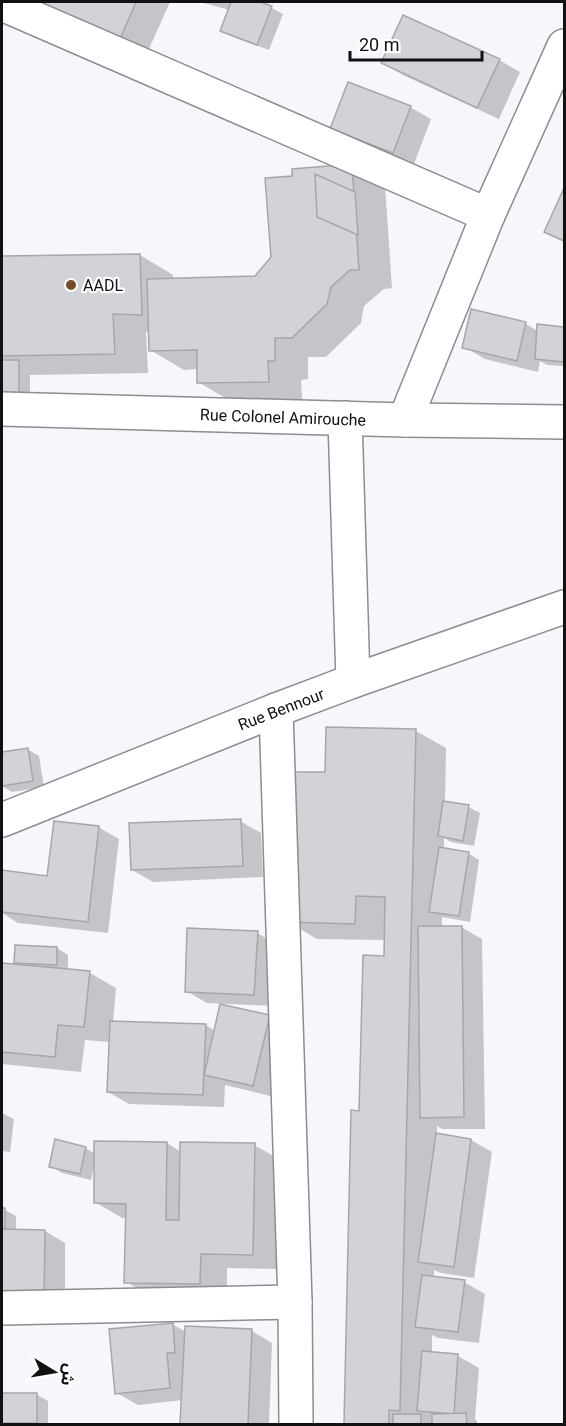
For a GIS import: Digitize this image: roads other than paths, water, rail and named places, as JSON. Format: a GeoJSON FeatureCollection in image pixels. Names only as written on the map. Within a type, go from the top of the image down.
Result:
{"type":"FeatureCollection","features":[{"type":"Feature","properties":{"kind":"street"},"geometry":{"type":"LineString","coordinates":[[2,4],[488,215]]}},
{"type":"Feature","properties":{"kind":"street"},"geometry":{"type":"LineString","coordinates":[[405,420],[488,215],[564,45]]}},
{"type":"Feature","properties":{"kind":"street","name":"Rue Colonel Amirouche"},"geometry":{"type":"LineString","coordinates":[[2,409],[564,422]]}},
{"type":"Feature","properties":{"kind":"street"},"geometry":{"type":"LineString","coordinates":[[345,418],[367,676]]}},
{"type":"Feature","properties":{"kind":"street","name":"Rue Bennour"},"geometry":{"type":"LineString","coordinates":[[2,820],[276,710],[564,607]]}},
{"type":"Feature","properties":{"kind":"street"},"geometry":{"type":"LineString","coordinates":[[276,710],[296,1425]]}},
{"type":"Feature","properties":{"kind":"street"},"geometry":{"type":"LineString","coordinates":[[2,1308],[294,1302]]}},
{"type":"Feature","properties":{"kind":"place","name":"AADL"},"geometry":{"type":"Point","coordinates":[71,285]}}]}
